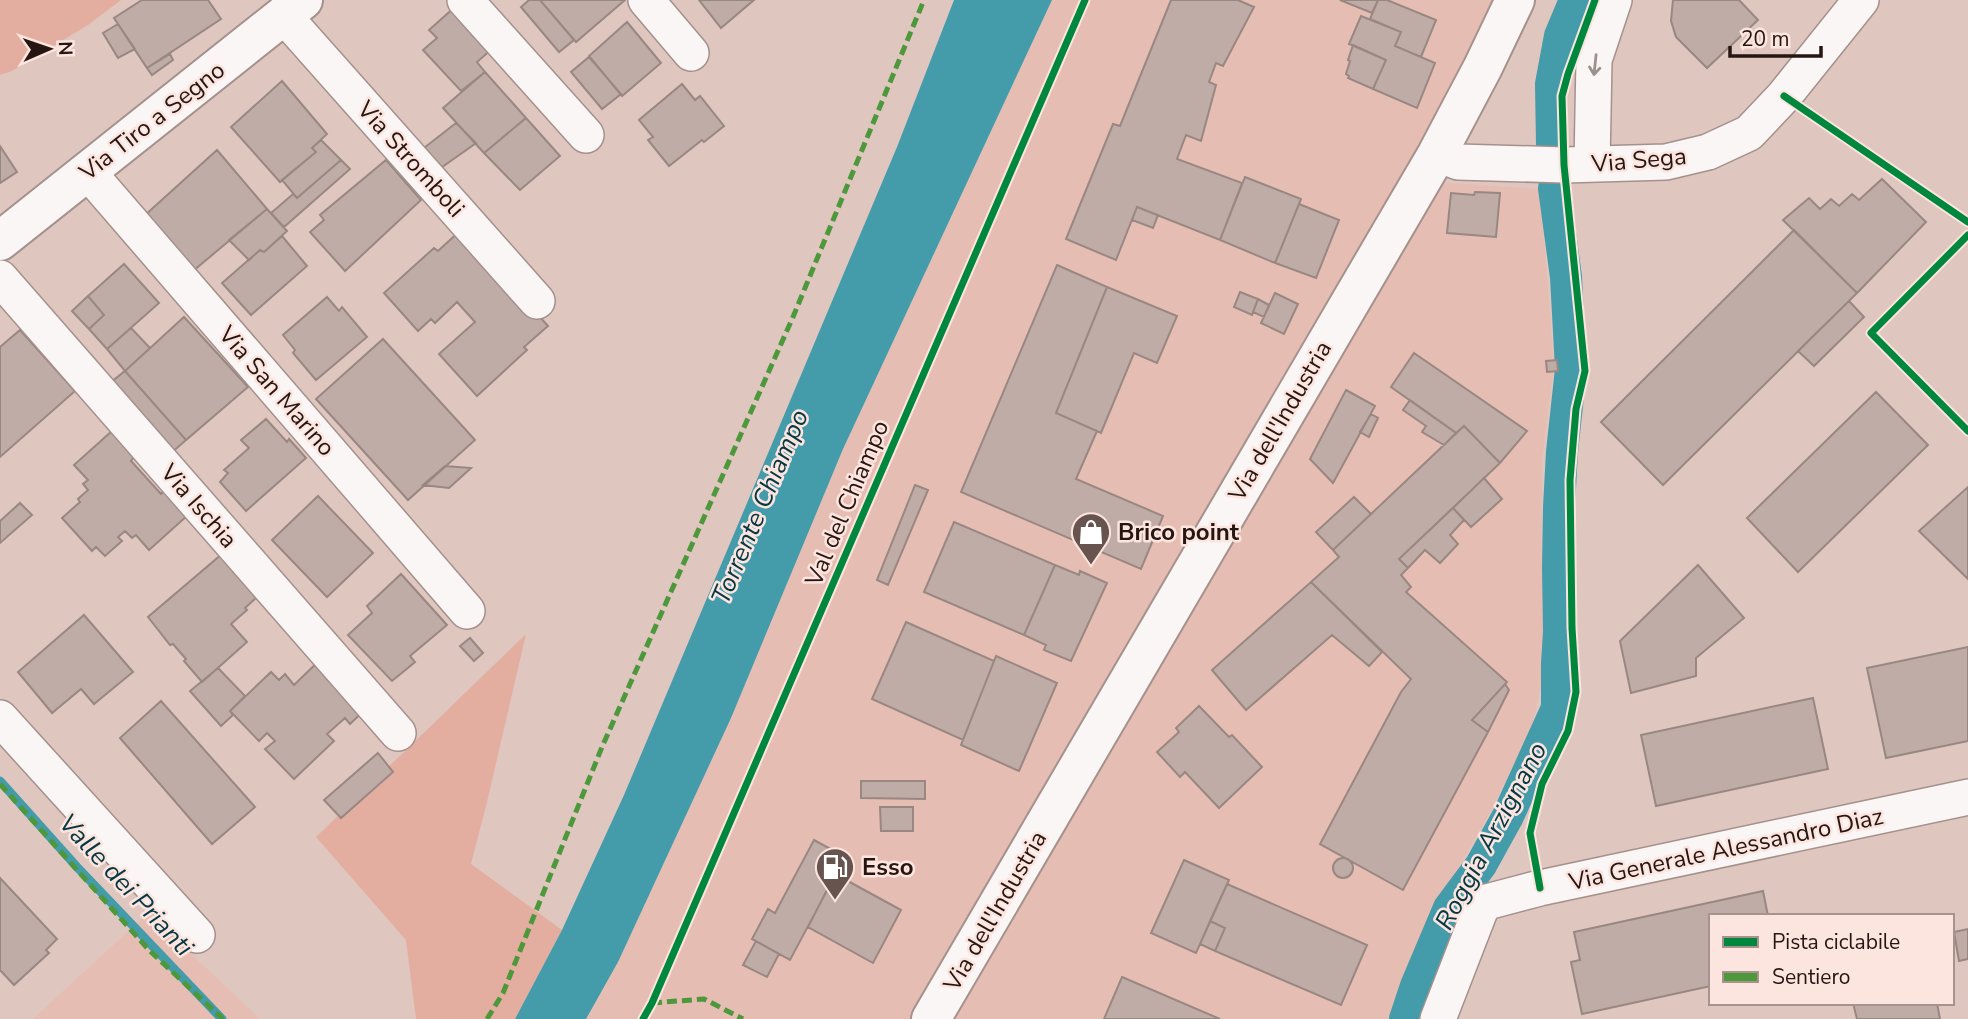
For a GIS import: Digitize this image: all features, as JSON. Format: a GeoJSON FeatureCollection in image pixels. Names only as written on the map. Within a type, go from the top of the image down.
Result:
{"type":"FeatureCollection","features":[{"type":"Feature","properties":{"kind":"main road","name":"Via dell'Industria"},"geometry":{"type":"LineString","coordinates":[[931,1019],[1437,154],[1515,0]]}},
{"type":"Feature","properties":{"kind":"main road","name":"Via Tiro a Segno"},"geometry":{"type":"LineString","coordinates":[[0,241],[293,8]]}},
{"type":"Feature","properties":{"kind":"street"},"geometry":{"type":"LineString","coordinates":[[465,0],[586,135]]}},
{"type":"Feature","properties":{"kind":"street"},"geometry":{"type":"LineString","coordinates":[[646,0],[691,53]]}},
{"type":"Feature","properties":{"kind":"street"},"geometry":{"type":"LineString","coordinates":[[1592,164],[1594,60],[1614,0]]}},
{"type":"Feature","properties":{"kind":"street","name":"Via Sega"},"geometry":{"type":"LineString","coordinates":[[1437,154],[1458,162],[1592,164],[1666,162],[1708,152],[1749,134],[1784,96],[1861,0]]}},
{"type":"Feature","properties":{"kind":"street","name":"Via Stromboli"},"geometry":{"type":"LineString","coordinates":[[293,8],[537,301]]}},
{"type":"Feature","properties":{"kind":"street","name":"Via San Marino"},"geometry":{"type":"LineString","coordinates":[[87,171],[467,611]]}},
{"type":"Feature","properties":{"kind":"street","name":"Via Ischia"},"geometry":{"type":"LineString","coordinates":[[0,278],[398,733]]}},
{"type":"Feature","properties":{"kind":"street"},"geometry":{"type":"LineString","coordinates":[[0,718],[197,934]]}},
{"type":"Feature","properties":{"kind":"street","name":"Via Generale Alessandro Diaz"},"geometry":{"type":"LineString","coordinates":[[1438,1019],[1483,903],[1540,888],[1968,797]]}},
{"type":"Feature","properties":{"kind":"shaded area"},"geometry":{"type":"Polygon","coordinates":[[[0,0],[121,0],[88,25],[12,71],[0,75],[0,0]]]}},
{"type":"Feature","properties":{"kind":"shaded area"},"geometry":{"type":"Polygon","coordinates":[[[1052,0],[1513,0],[1433,182],[1540,189],[1554,366],[1542,459],[1544,659],[1532,727],[1487,818],[1409,962],[1389,1019],[586,1019],[618,962],[731,718],[843,449],[1052,0]]]}},
{"type":"Feature","properties":{"kind":"shaded area"},"geometry":{"type":"Polygon","coordinates":[[[526,634],[471,864],[562,930],[515,1019],[416,1019],[406,940],[316,837],[526,634]]]}},
{"type":"Feature","properties":{"kind":"shaded area"},"geometry":{"type":"Polygon","coordinates":[[[148,913],[260,1019],[33,1019],[148,913]]]}},
{"type":"Feature","properties":{"kind":"water","name":"Torrente Chiampo"},"geometry":{"type":"Polygon","coordinates":[[[954,0],[1052,0],[843,449],[731,718],[618,962],[586,1019],[515,1019],[562,930],[624,795],[897,147],[954,0]]]}},
{"type":"Feature","properties":{"kind":"building"},"geometry":{"type":"Polygon","coordinates":[[[142,0],[208,0],[221,19],[147,68],[114,18],[142,0]]]}},
{"type":"Feature","properties":{"kind":"building"},"geometry":{"type":"Polygon","coordinates":[[[529,0],[540,0],[574,40],[559,52],[521,7],[529,0]]]}},
{"type":"Feature","properties":{"kind":"building"},"geometry":{"type":"Polygon","coordinates":[[[540,0],[625,0],[576,42],[540,0]]]}},
{"type":"Feature","properties":{"kind":"building"},"geometry":{"type":"Polygon","coordinates":[[[699,0],[754,0],[721,28],[699,0]]]}},
{"type":"Feature","properties":{"kind":"building"},"geometry":{"type":"Polygon","coordinates":[[[1171,0],[1238,0],[1254,7],[1223,66],[1216,63],[1209,82],[1216,85],[1201,141],[1186,135],[1177,159],[1242,183],[1220,240],[1137,207],[1116,260],[1066,239],[1113,124],[1120,126],[1171,0]]]}},
{"type":"Feature","properties":{"kind":"building"},"geometry":{"type":"Polygon","coordinates":[[[1340,0],[1378,0],[1372,13],[1340,0]]]}},
{"type":"Feature","properties":{"kind":"building"},"geometry":{"type":"Polygon","coordinates":[[[1378,0],[1387,0],[1436,20],[1421,57],[1395,46],[1401,32],[1370,19],[1378,0]]]}},
{"type":"Feature","properties":{"kind":"building"},"geometry":{"type":"Polygon","coordinates":[[[1673,0],[1739,0],[1758,20],[1707,68],[1676,37],[1671,21],[1673,0]]]}},
{"type":"Feature","properties":{"kind":"building"},"geometry":{"type":"Polygon","coordinates":[[[456,6],[493,48],[477,62],[485,72],[461,91],[423,50],[437,38],[429,30],[456,6]]]}},
{"type":"Feature","properties":{"kind":"building"},"geometry":{"type":"Polygon","coordinates":[[[1361,16],[1401,32],[1395,46],[1435,63],[1417,108],[1373,89],[1386,60],[1349,44],[1361,16]]]}},
{"type":"Feature","properties":{"kind":"building"},"geometry":{"type":"Polygon","coordinates":[[[627,22],[661,63],[622,96],[589,56],[627,22]]]}},
{"type":"Feature","properties":{"kind":"building"},"geometry":{"type":"Polygon","coordinates":[[[118,24],[135,49],[118,58],[103,33],[118,24]]]}},
{"type":"Feature","properties":{"kind":"building"},"geometry":{"type":"Polygon","coordinates":[[[1353,45],[1386,60],[1373,89],[1348,78],[1346,74],[1353,45]]]}},
{"type":"Feature","properties":{"kind":"building"},"geometry":{"type":"Polygon","coordinates":[[[170,54],[173,60],[152,75],[147,68],[170,54]]]}},
{"type":"Feature","properties":{"kind":"building"},"geometry":{"type":"Polygon","coordinates":[[[589,57],[621,94],[602,109],[571,72],[589,57]]]}},
{"type":"Feature","properties":{"kind":"building"},"geometry":{"type":"Polygon","coordinates":[[[485,72],[526,118],[484,153],[443,108],[485,72]]]}},
{"type":"Feature","properties":{"kind":"building"},"geometry":{"type":"Polygon","coordinates":[[[282,81],[327,134],[312,148],[316,152],[280,182],[231,127],[282,81]]]}},
{"type":"Feature","properties":{"kind":"building"},"geometry":{"type":"Polygon","coordinates":[[[682,84],[695,100],[700,96],[724,126],[669,166],[648,140],[653,137],[639,120],[682,84]]]}},
{"type":"Feature","properties":{"kind":"building"},"geometry":{"type":"Polygon","coordinates":[[[526,118],[560,156],[520,190],[484,153],[526,118]]]}},
{"type":"Feature","properties":{"kind":"building"},"geometry":{"type":"Polygon","coordinates":[[[456,123],[476,143],[438,170],[420,151],[456,123]]]}},
{"type":"Feature","properties":{"kind":"building"},"geometry":{"type":"Polygon","coordinates":[[[321,140],[341,160],[297,198],[282,180],[316,152],[312,148],[321,140]]]}},
{"type":"Feature","properties":{"kind":"building"},"geometry":{"type":"Polygon","coordinates":[[[0,146],[17,172],[0,183],[0,146]]]}},
{"type":"Feature","properties":{"kind":"building"},"geometry":{"type":"Polygon","coordinates":[[[217,150],[267,209],[193,271],[144,216],[217,150]]]}},
{"type":"Feature","properties":{"kind":"building"},"geometry":{"type":"Polygon","coordinates":[[[341,160],[350,169],[284,227],[271,213],[293,194],[297,198],[341,160]]]}},
{"type":"Feature","properties":{"kind":"building"},"geometry":{"type":"Polygon","coordinates":[[[386,160],[421,200],[345,271],[310,232],[324,220],[320,215],[386,160]]]}},
{"type":"Feature","properties":{"kind":"building"},"geometry":{"type":"Polygon","coordinates":[[[1245,177],[1301,199],[1275,263],[1220,240],[1245,177]]]}},
{"type":"Feature","properties":{"kind":"building"},"geometry":{"type":"Polygon","coordinates":[[[1882,179],[1926,222],[1857,293],[1783,220],[1809,198],[1820,209],[1831,199],[1839,206],[1852,194],[1859,200],[1882,179]]]}},
{"type":"Feature","properties":{"kind":"building"},"geometry":{"type":"Polygon","coordinates":[[[1475,192],[1500,193],[1496,237],[1447,233],[1451,193],[1474,195],[1475,192]]]}},
{"type":"Feature","properties":{"kind":"building"},"geometry":{"type":"Polygon","coordinates":[[[1299,204],[1339,220],[1316,278],[1275,263],[1299,204]]]}},
{"type":"Feature","properties":{"kind":"building"},"geometry":{"type":"Polygon","coordinates":[[[1137,207],[1158,215],[1153,228],[1132,220],[1137,207]]]}},
{"type":"Feature","properties":{"kind":"building"},"geometry":{"type":"Polygon","coordinates":[[[267,209],[287,231],[264,252],[260,250],[249,260],[229,240],[267,209]]]}},
{"type":"Feature","properties":{"kind":"building"},"geometry":{"type":"Polygon","coordinates":[[[461,230],[548,326],[524,347],[527,350],[477,396],[439,354],[475,322],[457,302],[435,323],[431,319],[418,331],[384,293],[434,248],[438,251],[461,230]]]}},
{"type":"Feature","properties":{"kind":"building"},"geometry":{"type":"Polygon","coordinates":[[[1794,230],[1857,293],[1663,485],[1601,422],[1794,230]]]}},
{"type":"Feature","properties":{"kind":"building"},"geometry":{"type":"Polygon","coordinates":[[[282,236],[307,266],[251,315],[222,283],[260,250],[264,252],[282,236]]]}},
{"type":"Feature","properties":{"kind":"building"},"geometry":{"type":"Polygon","coordinates":[[[124,264],[159,303],[107,349],[89,329],[104,315],[88,296],[124,264]]]}},
{"type":"Feature","properties":{"kind":"building"},"geometry":{"type":"Polygon","coordinates":[[[1057,265],[1107,287],[1056,413],[1097,431],[1076,479],[1163,516],[1141,569],[961,492],[1057,265]]]}},
{"type":"Feature","properties":{"kind":"building"},"geometry":{"type":"Polygon","coordinates":[[[1107,287],[1177,316],[1157,363],[1134,353],[1101,433],[1056,413],[1107,287]]]}},
{"type":"Feature","properties":{"kind":"building"},"geometry":{"type":"Polygon","coordinates":[[[1240,292],[1258,299],[1252,315],[1234,307],[1240,292]]]}},
{"type":"Feature","properties":{"kind":"building"},"geometry":{"type":"Polygon","coordinates":[[[1275,293],[1298,304],[1284,334],[1261,323],[1275,293]]]}},
{"type":"Feature","properties":{"kind":"building"},"geometry":{"type":"Polygon","coordinates":[[[88,296],[104,315],[89,329],[72,311],[88,296]]]}},
{"type":"Feature","properties":{"kind":"building"},"geometry":{"type":"Polygon","coordinates":[[[327,297],[339,311],[342,307],[367,337],[316,380],[293,353],[295,350],[283,335],[327,297]]]}},
{"type":"Feature","properties":{"kind":"building"},"geometry":{"type":"Polygon","coordinates":[[[1258,299],[1269,305],[1264,317],[1253,312],[1258,299]]]}},
{"type":"Feature","properties":{"kind":"building"},"geometry":{"type":"Polygon","coordinates":[[[1849,301],[1864,317],[1814,366],[1798,351],[1849,301]]]}},
{"type":"Feature","properties":{"kind":"building"},"geometry":{"type":"Polygon","coordinates":[[[184,317],[248,387],[186,440],[125,371],[184,317]]]}},
{"type":"Feature","properties":{"kind":"building"},"geometry":{"type":"Polygon","coordinates":[[[131,328],[150,348],[125,371],[107,349],[131,328]]]}},
{"type":"Feature","properties":{"kind":"building"},"geometry":{"type":"Polygon","coordinates":[[[20,330],[75,391],[0,457],[0,347],[20,330]]]}},
{"type":"Feature","properties":{"kind":"building"},"geometry":{"type":"Polygon","coordinates":[[[383,339],[475,440],[408,500],[316,399],[383,339]]]}},
{"type":"Feature","properties":{"kind":"building"},"geometry":{"type":"Polygon","coordinates":[[[1414,353],[1527,431],[1500,463],[1464,426],[1456,433],[1391,387],[1414,353]]]}},
{"type":"Feature","properties":{"kind":"building"},"geometry":{"type":"Polygon","coordinates":[[[1557,360],[1558,371],[1547,372],[1546,361],[1557,360]]]}},
{"type":"Feature","properties":{"kind":"building"},"geometry":{"type":"Polygon","coordinates":[[[125,371],[186,440],[169,455],[110,383],[125,371]]]}},
{"type":"Feature","properties":{"kind":"building"},"geometry":{"type":"Polygon","coordinates":[[[1346,390],[1375,406],[1333,483],[1310,459],[1346,390]]]}},
{"type":"Feature","properties":{"kind":"building"},"geometry":{"type":"Polygon","coordinates":[[[1876,392],[1928,445],[1798,572],[1747,518],[1876,392]]]}},
{"type":"Feature","properties":{"kind":"building"},"geometry":{"type":"Polygon","coordinates":[[[1410,400],[1456,433],[1444,445],[1422,432],[1426,426],[1403,410],[1410,400]]]}},
{"type":"Feature","properties":{"kind":"building"},"geometry":{"type":"Polygon","coordinates":[[[1371,414],[1378,418],[1369,437],[1360,432],[1371,414]]]}},
{"type":"Feature","properties":{"kind":"building"},"geometry":{"type":"Polygon","coordinates":[[[266,419],[306,458],[246,511],[220,482],[228,473],[224,470],[249,448],[241,440],[266,419]]]}},
{"type":"Feature","properties":{"kind":"building"},"geometry":{"type":"Polygon","coordinates":[[[1464,426],[1500,463],[1399,559],[1408,568],[1401,575],[1411,587],[1406,592],[1507,682],[1472,720],[1488,732],[1403,890],[1320,844],[1401,692],[1411,679],[1311,582],[1339,557],[1333,550],[1464,426]]]}},
{"type":"Feature","properties":{"kind":"building"},"geometry":{"type":"Polygon","coordinates":[[[112,431],[135,456],[131,461],[161,494],[166,489],[188,515],[149,550],[136,535],[132,538],[125,531],[118,537],[122,541],[105,556],[96,547],[92,551],[62,518],[80,502],[78,499],[88,490],[83,484],[88,480],[74,465],[112,431]]]}},
{"type":"Feature","properties":{"kind":"building"},"geometry":{"type":"Polygon","coordinates":[[[445,466],[471,468],[449,488],[423,485],[445,466]]]}},
{"type":"Feature","properties":{"kind":"building"},"geometry":{"type":"Polygon","coordinates":[[[1484,478],[1502,499],[1471,527],[1453,508],[1484,478]]]}},
{"type":"Feature","properties":{"kind":"building"},"geometry":{"type":"Polygon","coordinates":[[[915,485],[928,490],[888,585],[877,580],[915,485]]]}},
{"type":"Feature","properties":{"kind":"building"},"geometry":{"type":"Polygon","coordinates":[[[1968,487],[1968,579],[1919,531],[1968,487]]]}},
{"type":"Feature","properties":{"kind":"building"},"geometry":{"type":"Polygon","coordinates":[[[318,496],[373,553],[327,597],[272,540],[318,496]]]}},
{"type":"Feature","properties":{"kind":"building"},"geometry":{"type":"Polygon","coordinates":[[[1354,497],[1371,514],[1333,550],[1316,532],[1354,497]]]}},
{"type":"Feature","properties":{"kind":"building"},"geometry":{"type":"Polygon","coordinates":[[[20,503],[32,515],[0,543],[0,521],[20,503]]]}},
{"type":"Feature","properties":{"kind":"building"},"geometry":{"type":"Polygon","coordinates":[[[1453,508],[1464,520],[1450,535],[1458,544],[1440,563],[1425,550],[1408,568],[1399,559],[1453,508]]]}},
{"type":"Feature","properties":{"kind":"building"},"geometry":{"type":"Polygon","coordinates":[[[954,522],[1055,565],[1024,635],[924,592],[954,522]]]}},
{"type":"Feature","properties":{"kind":"building"},"geometry":{"type":"Polygon","coordinates":[[[222,554],[258,596],[231,624],[247,642],[202,682],[184,661],[186,659],[173,644],[170,645],[148,617],[222,554]]]}},
{"type":"Feature","properties":{"kind":"building"},"geometry":{"type":"Polygon","coordinates":[[[1055,565],[1079,575],[1080,571],[1107,583],[1071,661],[1044,650],[1046,645],[1024,635],[1055,565]]]}},
{"type":"Feature","properties":{"kind":"building"},"geometry":{"type":"Polygon","coordinates":[[[1698,565],[1744,618],[1696,658],[1696,676],[1631,693],[1620,641],[1698,565]]]}},
{"type":"Feature","properties":{"kind":"building"},"geometry":{"type":"Polygon","coordinates":[[[401,574],[447,625],[410,656],[415,662],[392,681],[348,635],[372,613],[367,606],[401,574]]]}},
{"type":"Feature","properties":{"kind":"building"},"geometry":{"type":"Polygon","coordinates":[[[1311,582],[1382,652],[1369,666],[1332,635],[1246,710],[1212,670],[1311,582]]]}},
{"type":"Feature","properties":{"kind":"building"},"geometry":{"type":"Polygon","coordinates":[[[84,615],[133,672],[94,704],[81,689],[52,713],[18,672],[84,615]]]}},
{"type":"Feature","properties":{"kind":"building"},"geometry":{"type":"Polygon","coordinates":[[[906,622],[994,661],[963,740],[872,699],[906,622]]]}},
{"type":"Feature","properties":{"kind":"building"},"geometry":{"type":"Polygon","coordinates":[[[470,638],[483,653],[474,661],[460,646],[470,638]]]}},
{"type":"Feature","properties":{"kind":"building"},"geometry":{"type":"Polygon","coordinates":[[[1968,647],[1968,741],[1886,758],[1867,668],[1968,647]]]}},
{"type":"Feature","properties":{"kind":"building"},"geometry":{"type":"Polygon","coordinates":[[[324,656],[370,705],[350,724],[345,718],[327,734],[334,741],[294,779],[265,749],[275,741],[267,733],[259,741],[230,711],[271,672],[279,680],[285,674],[294,685],[324,656]]]}},
{"type":"Feature","properties":{"kind":"building"},"geometry":{"type":"Polygon","coordinates":[[[996,656],[1057,683],[1019,771],[961,745],[996,656]]]}},
{"type":"Feature","properties":{"kind":"building"},"geometry":{"type":"Polygon","coordinates":[[[218,668],[245,696],[230,711],[233,715],[221,726],[190,691],[218,668]]]}},
{"type":"Feature","properties":{"kind":"building"},"geometry":{"type":"Polygon","coordinates":[[[1505,684],[1509,690],[1488,732],[1472,720],[1505,684]]]}},
{"type":"Feature","properties":{"kind":"building"},"geometry":{"type":"Polygon","coordinates":[[[1813,698],[1828,769],[1656,806],[1641,735],[1813,698]]]}},
{"type":"Feature","properties":{"kind":"building"},"geometry":{"type":"Polygon","coordinates":[[[161,701],[255,807],[212,844],[120,738],[161,701]]]}},
{"type":"Feature","properties":{"kind":"building"},"geometry":{"type":"Polygon","coordinates":[[[1199,706],[1229,737],[1232,735],[1262,767],[1219,808],[1185,772],[1180,777],[1157,752],[1179,732],[1176,728],[1199,706]]]}},
{"type":"Feature","properties":{"kind":"building"},"geometry":{"type":"Polygon","coordinates":[[[378,753],[393,772],[341,818],[324,800],[378,753]]]}},
{"type":"Feature","properties":{"kind":"building"},"geometry":{"type":"Polygon","coordinates":[[[861,781],[925,781],[925,799],[861,798],[861,781]]]}},
{"type":"Feature","properties":{"kind":"building"},"geometry":{"type":"Polygon","coordinates":[[[880,807],[913,807],[913,831],[881,831],[880,807]]]}},
{"type":"Feature","properties":{"kind":"building"},"geometry":{"type":"Polygon","coordinates":[[[814,840],[845,857],[790,960],[752,939],[768,909],[775,913],[814,840]]]}},
{"type":"Feature","properties":{"kind":"building"},"geometry":{"type":"Polygon","coordinates":[[[1343,858],[1350,861],[1353,868],[1350,875],[1343,878],[1336,875],[1333,868],[1336,861],[1343,858]]]}},
{"type":"Feature","properties":{"kind":"building"},"geometry":{"type":"Polygon","coordinates":[[[1184,860],[1229,880],[1196,953],[1151,933],[1184,860]]]}},
{"type":"Feature","properties":{"kind":"building"},"geometry":{"type":"Polygon","coordinates":[[[835,874],[901,910],[873,963],[808,927],[835,874]]]}},
{"type":"Feature","properties":{"kind":"building"},"geometry":{"type":"Polygon","coordinates":[[[0,878],[57,939],[46,950],[49,953],[14,985],[0,970],[0,878]]]}},
{"type":"Feature","properties":{"kind":"building"},"geometry":{"type":"Polygon","coordinates":[[[1227,884],[1367,945],[1341,1005],[1215,951],[1225,928],[1210,921],[1227,884]]]}},
{"type":"Feature","properties":{"kind":"building"},"geometry":{"type":"Polygon","coordinates":[[[1763,891],[1768,914],[1709,914],[1709,986],[1582,1014],[1571,962],[1580,960],[1574,932],[1763,891]]]}},
{"type":"Feature","properties":{"kind":"building"},"geometry":{"type":"Polygon","coordinates":[[[1210,921],[1225,928],[1215,951],[1200,944],[1210,921]]]}},
{"type":"Feature","properties":{"kind":"building"},"geometry":{"type":"Polygon","coordinates":[[[1968,929],[1968,959],[1959,961],[1954,932],[1968,929]]]}},
{"type":"Feature","properties":{"kind":"building"},"geometry":{"type":"Polygon","coordinates":[[[756,941],[779,954],[767,977],[743,965],[756,941]]]}},
{"type":"Feature","properties":{"kind":"building"},"geometry":{"type":"Polygon","coordinates":[[[1122,977],[1220,1019],[1104,1019],[1122,977]]]}},
{"type":"Feature","properties":{"kind":"building"},"geometry":{"type":"Polygon","coordinates":[[[1854,1005],[1937,1005],[1940,1019],[1857,1019],[1854,1005]]]}},
{"type":"Feature","properties":{"kind":"waterway","name":"Roggia Arzignano"},"geometry":{"type":"LineString","coordinates":[[1552,145],[1551,84],[1560,36],[1575,0]]}},
{"type":"Feature","properties":{"kind":"waterway","name":"Roggia Arzignano"},"geometry":{"type":"LineString","coordinates":[[1405,1019],[1449,908],[1481,865],[1508,816],[1557,708],[1559,507],[1571,369],[1566,277],[1554,188]]}},
{"type":"Feature","properties":{"kind":"waterway","name":"Valle dei Prianti"},"geometry":{"type":"LineString","coordinates":[[0,781],[77,867],[222,1019]]}},
{"type":"Feature","properties":{"kind":"marked path"},"geometry":{"type":"LineString","coordinates":[[487,1019],[503,993],[602,747],[793,317],[924,0]]}},
{"type":"Feature","properties":{"kind":"marked path"},"geometry":{"type":"LineString","coordinates":[[0,784],[149,950],[223,1019]]}},
{"type":"Feature","properties":{"kind":"marked path"},"geometry":{"type":"LineString","coordinates":[[652,1003],[704,999],[743,1019]]}},
{"type":"Feature","properties":{"kind":"cycle path","name":"Val del Chiampo"},"geometry":{"type":"LineString","coordinates":[[643,1019],[1085,0]]}},
{"type":"Feature","properties":{"kind":"cycle path"},"geometry":{"type":"LineString","coordinates":[[1540,888],[1530,833],[1542,784],[1568,731],[1576,692],[1572,628],[1570,480],[1576,409],[1585,371],[1564,165],[1562,96],[1595,0]]}},
{"type":"Feature","properties":{"kind":"cycle path"},"geometry":{"type":"LineString","coordinates":[[1784,96],[1968,222]]}},
{"type":"Feature","properties":{"kind":"cycle path"},"geometry":{"type":"LineString","coordinates":[[1968,235],[1871,333],[1968,431]]}},
{"type":"Feature","properties":{"kind":"place","name":"Brico point"},"geometry":{"type":"Point","coordinates":[1091,566]}},
{"type":"Feature","properties":{"kind":"place","name":"Esso"},"geometry":{"type":"Point","coordinates":[835,901]}}]}
